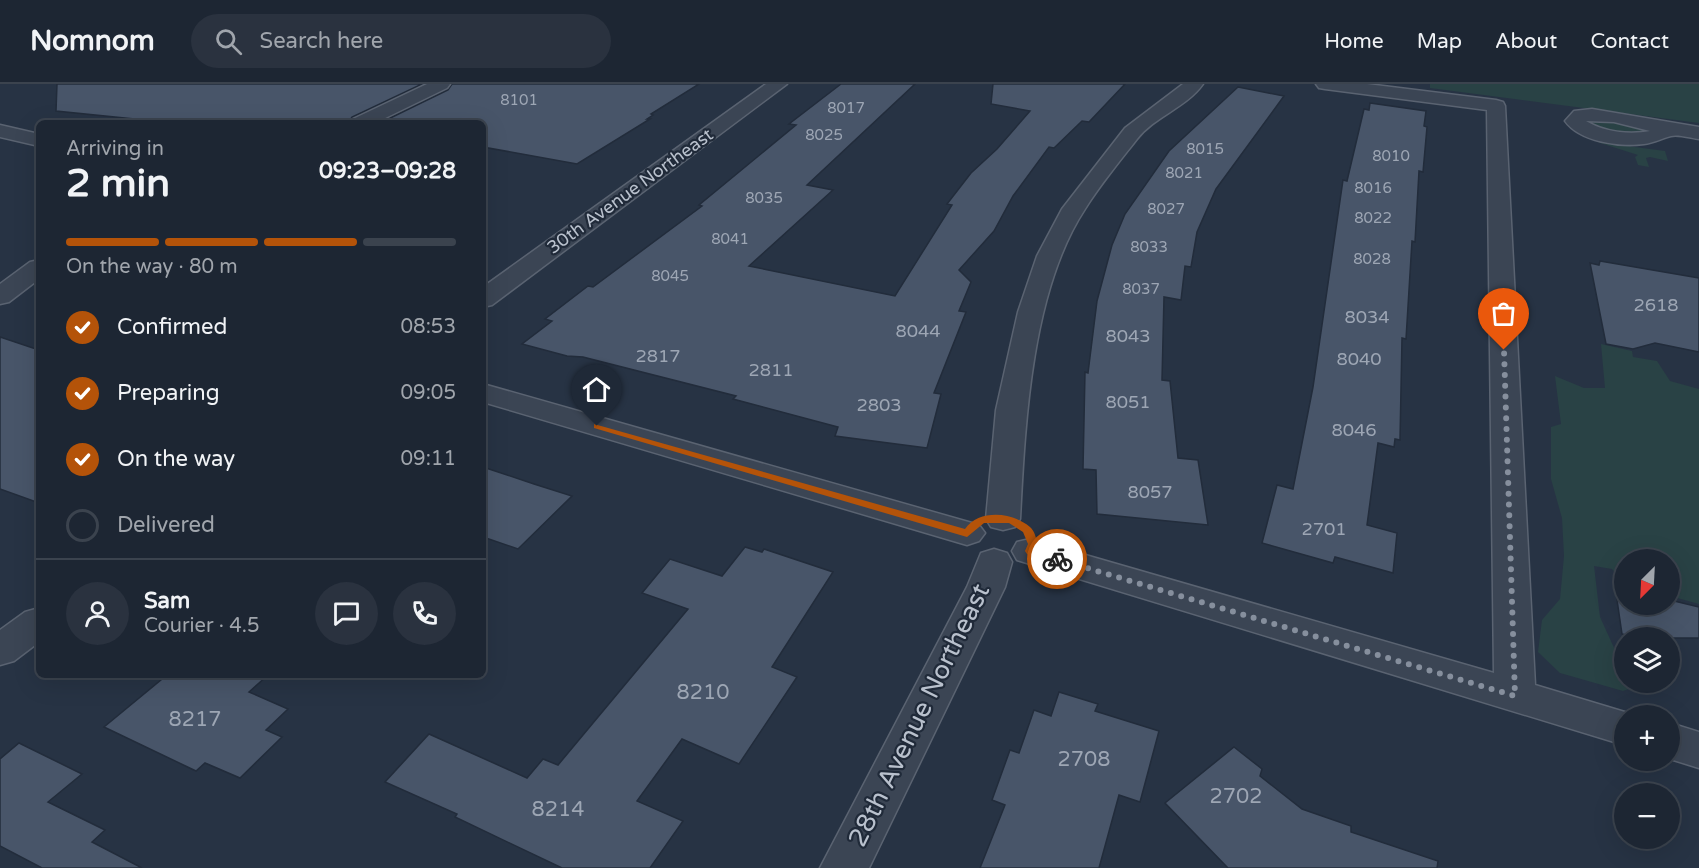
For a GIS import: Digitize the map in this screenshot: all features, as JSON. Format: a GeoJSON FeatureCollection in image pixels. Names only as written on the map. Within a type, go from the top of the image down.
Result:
{"type":"FeatureCollection","features":[{"type":"Feature","properties":{"kind":"street"},"geometry":{"type":"LineString","coordinates":[[366,120],[441,84]]}},
{"type":"Feature","properties":{"kind":"street","name":"30th Avenue Northeast"},"geometry":{"type":"LineString","coordinates":[[486,297],[778,84]]}},
{"type":"Feature","properties":{"kind":"street"},"geometry":{"type":"LineString","coordinates":[[997,549],[1033,544],[1028,530],[1003,519],[1011,410],[1031,312],[1049,256],[1072,209],[1132,132],[1194,84]]}},
{"type":"Feature","properties":{"kind":"street"},"geometry":{"type":"LineString","coordinates":[[1326,84],[1496,106],[1515,696]]}},
{"type":"Feature","properties":{"kind":"street"},"geometry":{"type":"LineString","coordinates":[[1663,129],[1699,133]]}},
{"type":"Feature","properties":{"kind":"street"},"geometry":{"type":"LineString","coordinates":[[0,131],[33,140]]}},
{"type":"Feature","properties":{"kind":"street"},"geometry":{"type":"LineString","coordinates":[[0,296],[36,269]]}},
{"type":"Feature","properties":{"kind":"street"},"geometry":{"type":"LineString","coordinates":[[0,296],[36,279]]}},
{"type":"Feature","properties":{"kind":"street"},"geometry":{"type":"LineString","coordinates":[[486,394],[997,549],[1614,725]]}},
{"type":"Feature","properties":{"kind":"street","name":"28th Avenue Northeast"},"geometry":{"type":"LineString","coordinates":[[844,868],[986,587],[997,549]]}},
{"type":"Feature","properties":{"kind":"street"},"geometry":{"type":"LineString","coordinates":[[0,650],[36,624]]}},
{"type":"Feature","properties":{"kind":"street"},"geometry":{"type":"LineString","coordinates":[[1680,744],[1699,750]]}},
{"type":"Feature","properties":{"kind":"green space"},"geometry":{"type":"Polygon","coordinates":[[[1430,84],[1699,84],[1699,123],[1430,88],[1430,84]]]}},
{"type":"Feature","properties":{"kind":"green space"},"geometry":{"type":"Polygon","coordinates":[[[1607,120],[1643,129],[1644,132],[1613,132],[1589,124],[1588,122],[1607,120]]]}},
{"type":"Feature","properties":{"kind":"green space"},"geometry":{"type":"Polygon","coordinates":[[[1597,142],[1665,151],[1668,161],[1650,157],[1646,158],[1649,167],[1638,165],[1635,157],[1638,155],[1597,142]]]}},
{"type":"Feature","properties":{"kind":"green space"},"geometry":{"type":"Polygon","coordinates":[[[1601,344],[1632,351],[1633,357],[1657,361],[1670,381],[1699,389],[1699,604],[1680,599],[1680,549],[1614,549],[1614,572],[1612,569],[1594,566],[1600,617],[1614,648],[1614,688],[1560,673],[1538,652],[1542,620],[1560,599],[1564,556],[1562,518],[1551,479],[1551,427],[1561,424],[1555,376],[1584,388],[1605,388],[1601,344]]]}},
{"type":"Feature","properties":{"kind":"building"},"geometry":{"type":"Polygon","coordinates":[[[57,84],[422,84],[350,120],[144,120],[56,111],[57,84]]]}},
{"type":"Feature","properties":{"kind":"building"},"geometry":{"type":"Polygon","coordinates":[[[452,84],[699,84],[651,114],[653,115],[647,119],[650,119],[577,164],[486,148],[486,120],[386,120],[448,90],[452,84]]]}},
{"type":"Feature","properties":{"kind":"building"},"geometry":{"type":"Polygon","coordinates":[[[841,84],[915,84],[807,185],[833,190],[749,266],[895,296],[952,205],[947,204],[971,173],[997,149],[1030,111],[991,104],[993,84],[1125,84],[1089,122],[1082,121],[1054,148],[1049,147],[1013,196],[994,231],[959,270],[971,282],[959,311],[966,312],[934,393],[941,394],[927,448],[835,436],[838,427],[733,399],[736,396],[522,344],[552,321],[545,319],[588,286],[593,287],[702,206],[699,205],[796,125],[789,124],[841,84]]]}},
{"type":"Feature","properties":{"kind":"building"},"geometry":{"type":"Polygon","coordinates":[[[1238,87],[1284,96],[1216,189],[1197,232],[1191,267],[1185,266],[1181,300],[1164,297],[1162,380],[1170,381],[1178,458],[1198,460],[1208,525],[1097,514],[1096,470],[1083,469],[1085,372],[1088,373],[1097,301],[1112,245],[1125,214],[1169,151],[1238,87]]]}},
{"type":"Feature","properties":{"kind":"building"},"geometry":{"type":"Polygon","coordinates":[[[1370,103],[1426,111],[1424,126],[1427,127],[1423,172],[1419,171],[1415,242],[1412,241],[1406,339],[1402,338],[1400,440],[1395,439],[1394,447],[1378,443],[1367,525],[1397,533],[1393,573],[1335,557],[1333,563],[1262,543],[1277,485],[1293,489],[1313,387],[1343,180],[1347,181],[1364,109],[1369,110],[1370,103]]]}},
{"type":"Feature","properties":{"kind":"building"},"geometry":{"type":"Polygon","coordinates":[[[1600,261],[1699,278],[1699,352],[1655,343],[1633,349],[1606,344],[1590,263],[1599,265],[1600,261]]]}},
{"type":"Feature","properties":{"kind":"building"},"geometry":{"type":"Polygon","coordinates":[[[0,337],[36,349],[36,502],[0,489],[0,337]]]}},
{"type":"Feature","properties":{"kind":"building"},"geometry":{"type":"Polygon","coordinates":[[[486,468],[572,496],[518,549],[486,538],[486,468]]]}},
{"type":"Feature","properties":{"kind":"building"},"geometry":{"type":"Polygon","coordinates":[[[745,547],[762,552],[764,549],[833,572],[772,667],[797,677],[739,764],[682,739],[637,801],[683,821],[650,868],[562,868],[455,817],[457,814],[385,782],[429,734],[527,778],[543,759],[558,765],[688,609],[642,593],[670,559],[722,576],[745,547]]]}},
{"type":"Feature","properties":{"kind":"building"},"geometry":{"type":"Polygon","coordinates":[[[1680,602],[1699,607],[1699,638],[1680,638],[1680,627],[1621,627],[1619,615],[1680,615],[1680,602]]]}},
{"type":"Feature","properties":{"kind":"building"},"geometry":{"type":"Polygon","coordinates":[[[163,678],[265,678],[249,692],[288,709],[266,730],[282,737],[240,778],[205,763],[196,771],[104,727],[163,678]]]}},
{"type":"Feature","properties":{"kind":"building"},"geometry":{"type":"Polygon","coordinates":[[[1059,692],[1098,704],[1095,711],[1159,731],[1140,802],[1119,795],[1099,868],[980,868],[1005,805],[992,800],[1010,750],[1019,753],[1034,710],[1051,716],[1059,692]]]}},
{"type":"Feature","properties":{"kind":"building"},"geometry":{"type":"Polygon","coordinates":[[[19,743],[82,774],[48,802],[105,830],[92,842],[142,868],[42,868],[0,846],[0,759],[19,743]]]}},
{"type":"Feature","properties":{"kind":"building"},"geometry":{"type":"Polygon","coordinates":[[[1234,747],[1262,769],[1260,776],[1302,809],[1351,826],[1351,832],[1438,861],[1437,868],[1228,868],[1165,803],[1234,747]]]}},
{"type":"Feature","properties":{"kind":"way so far"},"geometry":{"type":"LineString","coordinates":[[1057,559],[1515,696],[1504,350]]}},
{"type":"Feature","properties":{"kind":"route"},"geometry":{"type":"LineString","coordinates":[[597,426],[967,533],[981,520],[1001,518],[1012,520],[1028,530],[1033,544],[1030,551],[1057,559]]}}]}
